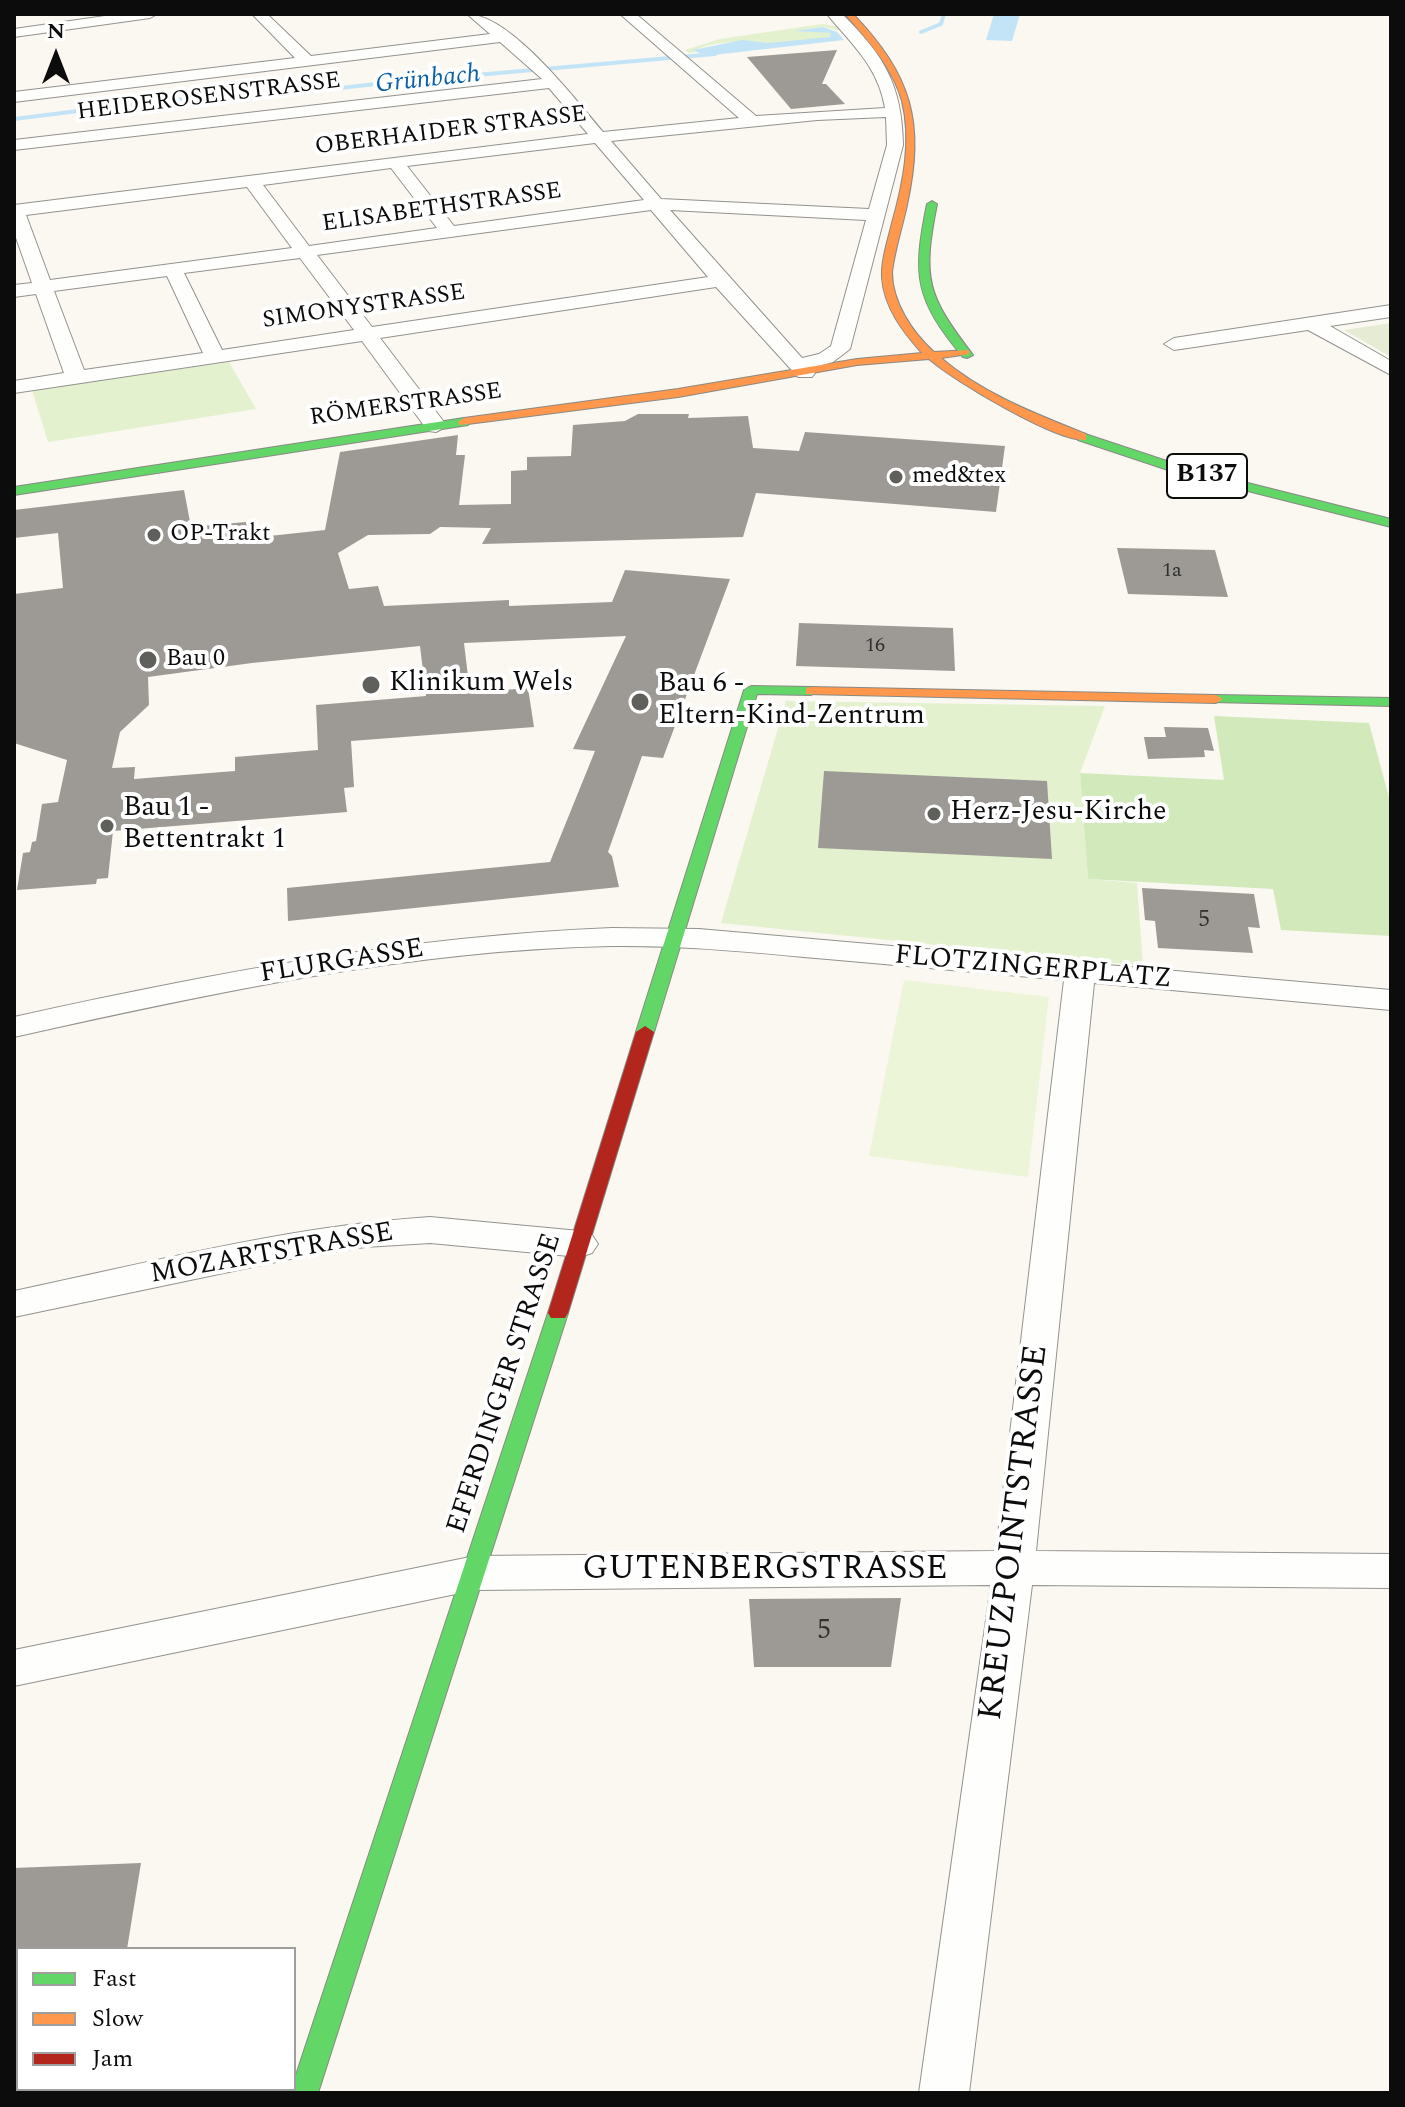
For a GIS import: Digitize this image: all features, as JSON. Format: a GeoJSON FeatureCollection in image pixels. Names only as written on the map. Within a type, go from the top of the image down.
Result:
{"type":"FeatureCollection","features":[{"type":"Feature","properties":{"kind":"main road","name":"B137"},"geometry":{"type":"LineString","coordinates":[[837,17],[887,53],[902,77],[911,100],[913,156],[887,279],[901,323],[932,359],[979,392],[1028,416],[1113,449],[1189,472],[1391,523]]}},
{"type":"Feature","properties":{"kind":"main road","name":"RÖMERSTRASSE"},"geometry":{"type":"LineString","coordinates":[[14,491],[801,369],[972,359],[931,312],[920,279],[924,238],[935,193]]}},
{"type":"Feature","properties":{"kind":"main road","name":"B137"},"geometry":{"type":"LineString","coordinates":[[1023,391],[1089,422],[1160,445],[1391,504]]}},
{"type":"Feature","properties":{"kind":"main road","name":"EFERDINGER STRASSE"},"geometry":{"type":"LineString","coordinates":[[304,2093],[580,1244],[751,690],[1390,705]]}},
{"type":"Feature","properties":{"kind":"street"},"geometry":{"type":"LineString","coordinates":[[14,33],[150,14]]}},
{"type":"Feature","properties":{"kind":"street"},"geometry":{"type":"LineString","coordinates":[[259,14],[307,61]]}},
{"type":"Feature","properties":{"kind":"street"},"geometry":{"type":"LineString","coordinates":[[474,14],[545,73],[721,281],[801,369],[840,349],[895,145],[896,112],[887,82],[876,61],[837,17]]}},
{"type":"Feature","properties":{"kind":"street"},"geometry":{"type":"LineString","coordinates":[[627,14],[752,121]]}},
{"type":"Feature","properties":{"kind":"street"},"geometry":{"type":"LineString","coordinates":[[14,97],[505,37]]}},
{"type":"Feature","properties":{"kind":"street","name":"HEIDEROSENSTRASSE"},"geometry":{"type":"LineString","coordinates":[[14,145],[545,73]]}},
{"type":"Feature","properties":{"kind":"street"},"geometry":{"type":"LineString","coordinates":[[22,79],[38,94]]}},
{"type":"Feature","properties":{"kind":"street","name":"OBERHAIDER STRASSE"},"geometry":{"type":"LineString","coordinates":[[14,210],[600,137],[817,115],[896,112]]}},
{"type":"Feature","properties":{"kind":"street"},"geometry":{"type":"LineString","coordinates":[[395,163],[449,232]]}},
{"type":"Feature","properties":{"kind":"street"},"geometry":{"type":"LineString","coordinates":[[251,181],[436,426]]}},
{"type":"Feature","properties":{"kind":"street","name":"ELISABETHSTRASSE"},"geometry":{"type":"LineString","coordinates":[[14,291],[656,204],[877,215]]}},
{"type":"Feature","properties":{"kind":"street"},"geometry":{"type":"LineString","coordinates":[[14,210],[76,377]]}},
{"type":"Feature","properties":{"kind":"street"},"geometry":{"type":"LineString","coordinates":[[173,269],[215,357]]}},
{"type":"Feature","properties":{"kind":"street","name":"SIMONYSTRASSE"},"geometry":{"type":"LineString","coordinates":[[14,387],[721,281]]}},
{"type":"Feature","properties":{"kind":"street"},"geometry":{"type":"LineString","coordinates":[[1174,344],[1391,311]]}},
{"type":"Feature","properties":{"kind":"street"},"geometry":{"type":"LineString","coordinates":[[1314,325],[1391,369]]}},
{"type":"Feature","properties":{"kind":"street","name":"FLOTZINGERPLATZ"},"geometry":{"type":"LineString","coordinates":[[676,937],[1391,1000]]}},
{"type":"Feature","properties":{"kind":"street","name":"FLURGASSE"},"geometry":{"type":"LineString","coordinates":[[14,1027],[211,984],[393,954],[492,943],[676,937]]}},
{"type":"Feature","properties":{"kind":"street","name":"KREUZPOINTSTRASSE"},"geometry":{"type":"LineString","coordinates":[[944,2093],[1014,1569],[1080,971]]}},
{"type":"Feature","properties":{"kind":"street","name":"MOZARTSTRASSE"},"geometry":{"type":"LineString","coordinates":[[14,1304],[365,1234],[430,1230],[580,1244]]}},
{"type":"Feature","properties":{"kind":"street","name":"GUTENBERGSTRASSE"},"geometry":{"type":"LineString","coordinates":[[14,1668],[475,1573],[1014,1569],[1391,1571]]}},
{"type":"Feature","properties":{"kind":"green space"},"geometry":{"type":"Polygon","coordinates":[[[822,24],[835,26],[842,31],[823,27],[796,31],[831,33],[831,37],[783,43],[721,43],[694,51],[697,52],[685,50],[720,39],[822,24]]]}},
{"type":"Feature","properties":{"kind":"green space"},"geometry":{"type":"Polygon","coordinates":[[[1391,323],[1391,357],[1344,330],[1391,323]]]}},
{"type":"Feature","properties":{"kind":"green space"},"geometry":{"type":"Polygon","coordinates":[[[229,362],[256,409],[48,442],[32,390],[229,362]]]}},
{"type":"Feature","properties":{"kind":"green space"},"geometry":{"type":"Polygon","coordinates":[[[786,701],[1105,706],[1080,773],[1088,879],[1137,883],[1143,966],[721,923],[786,701]]]}},
{"type":"Feature","properties":{"kind":"green space"},"geometry":{"type":"Polygon","coordinates":[[[1214,716],[1369,723],[1391,805],[1391,936],[1281,930],[1273,889],[1088,879],[1080,773],[1224,780],[1214,716]]]}},
{"type":"Feature","properties":{"kind":"green space"},"geometry":{"type":"Polygon","coordinates":[[[904,980],[1049,997],[1028,1177],[869,1156],[904,980]]]}},
{"type":"Feature","properties":{"kind":"water"},"geometry":{"type":"Polygon","coordinates":[[[994,14],[1020,14],[1012,41],[986,40],[994,14]]]}},
{"type":"Feature","properties":{"kind":"water"},"geometry":{"type":"Polygon","coordinates":[[[823,27],[837,32],[844,40],[705,56],[693,50],[742,40],[768,43],[830,37],[831,33],[794,31],[823,27]]]}},
{"type":"Feature","properties":{"kind":"building"},"geometry":{"type":"Polygon","coordinates":[[[837,50],[822,84],[826,84],[845,104],[791,109],[747,57],[837,50]]]}},
{"type":"Feature","properties":{"kind":"building"},"geometry":{"type":"Polygon","coordinates":[[[638,414],[689,414],[688,418],[748,416],[753,448],[799,451],[805,432],[1005,446],[996,512],[756,493],[743,537],[482,544],[491,528],[440,527],[430,534],[368,535],[338,553],[349,589],[378,586],[384,606],[509,600],[509,606],[612,602],[625,570],[730,579],[663,758],[642,756],[608,852],[612,856],[619,887],[288,921],[287,888],[550,862],[595,751],[573,749],[626,636],[464,643],[470,693],[528,688],[534,727],[351,741],[354,787],[344,788],[347,812],[113,831],[108,878],[97,879],[96,884],[17,890],[23,853],[30,852],[32,842],[36,841],[42,804],[58,802],[67,760],[14,743],[14,594],[63,588],[58,533],[14,538],[14,510],[184,490],[191,527],[246,522],[251,538],[325,530],[340,452],[458,435],[456,455],[465,455],[459,505],[511,504],[511,471],[527,470],[527,457],[571,456],[573,425],[625,421],[638,414]],[[420,646],[148,677],[149,705],[120,732],[112,768],[135,767],[134,779],[235,771],[235,757],[318,750],[316,705],[426,696],[420,646]]]}},
{"type":"Feature","properties":{"kind":"building"},"geometry":{"type":"Polygon","coordinates":[[[1117,548],[1215,550],[1228,597],[1128,594],[1117,548]]]}},
{"type":"Feature","properties":{"kind":"building"},"geometry":{"type":"Polygon","coordinates":[[[799,623],[953,628],[955,671],[796,666],[799,623]]]}},
{"type":"Feature","properties":{"kind":"building"},"geometry":{"type":"Polygon","coordinates":[[[1164,727],[1208,728],[1214,751],[1204,750],[1205,757],[1148,759],[1144,737],[1166,737],[1164,727]]]}},
{"type":"Feature","properties":{"kind":"building","name":"Herz-Jesu-Kirche"},"geometry":{"type":"Polygon","coordinates":[[[824,771],[1047,781],[1052,859],[818,848],[824,771]]]}},
{"type":"Feature","properties":{"kind":"building"},"geometry":{"type":"Polygon","coordinates":[[[1142,888],[1254,894],[1260,928],[1248,927],[1253,953],[1158,948],[1155,921],[1145,920],[1142,888]]]}},
{"type":"Feature","properties":{"kind":"building"},"geometry":{"type":"Polygon","coordinates":[[[901,1598],[891,1667],[754,1667],[749,1599],[901,1598]]]}},
{"type":"Feature","properties":{"kind":"building"},"geometry":{"type":"Polygon","coordinates":[[[141,1863],[127,1947],[14,1949],[14,1868],[141,1863]]]}},
{"type":"Feature","properties":{"kind":"waterway","name":"Grünbach"},"geometry":{"type":"LineString","coordinates":[[921,32],[941,24],[944,14]]}},
{"type":"Feature","properties":{"kind":"waterway","name":"Grünbach"},"geometry":{"type":"LineString","coordinates":[[14,119],[174,99],[215,102],[385,83],[715,54]]}},
{"type":"Feature","properties":{"kind":"traffic: fast"},"geometry":{"type":"LineString","coordinates":[[932,204],[924,250],[925,285],[938,317],[967,355]]}},
{"type":"Feature","properties":{"kind":"traffic: fast"},"geometry":{"type":"LineString","coordinates":[[14,491],[464,422]]}},
{"type":"Feature","properties":{"kind":"traffic: fast"},"geometry":{"type":"LineString","coordinates":[[1082,437],[1184,471],[1391,523]]}},
{"type":"Feature","properties":{"kind":"traffic: fast"},"geometry":{"type":"LineString","coordinates":[[645,1032],[751,690],[811,691]]}},
{"type":"Feature","properties":{"kind":"traffic: fast"},"geometry":{"type":"LineString","coordinates":[[1216,699],[1391,702]]}},
{"type":"Feature","properties":{"kind":"traffic: fast"},"geometry":{"type":"LineString","coordinates":[[304,2093],[558,1313]]}},
{"type":"Feature","properties":{"kind":"traffic: slow"},"geometry":{"type":"LineString","coordinates":[[849,14],[886,58],[898,79],[910,124],[908,175],[887,272],[887,281],[902,321],[926,351],[966,382],[1012,407],[1082,437]]}},
{"type":"Feature","properties":{"kind":"traffic: slow"},"geometry":{"type":"LineString","coordinates":[[464,422],[678,393],[857,362],[965,352]]}},
{"type":"Feature","properties":{"kind":"traffic: slow"},"geometry":{"type":"LineString","coordinates":[[811,691],[1216,699]]}},
{"type":"Feature","properties":{"kind":"traffic: jam"},"geometry":{"type":"LineString","coordinates":[[558,1313],[645,1032]]}},
{"type":"Feature","properties":{"kind":"place","name":"med&tex"},"geometry":{"type":"Point","coordinates":[896,477]}},
{"type":"Feature","properties":{"kind":"place","name":"OP-Trakt"},"geometry":{"type":"Point","coordinates":[154,535]}},
{"type":"Feature","properties":{"kind":"place","name":"Bau 0"},"geometry":{"type":"Point","coordinates":[148,660]}},
{"type":"Feature","properties":{"kind":"place","name":"Klinikum Wels"},"geometry":{"type":"Point","coordinates":[371,685]}},
{"type":"Feature","properties":{"kind":"place","name":"Bau 6 - Eltern-Kind-Zentrum"},"geometry":{"type":"Point","coordinates":[640,702]}},
{"type":"Feature","properties":{"kind":"place","name":"Herz-Jesu-Kirche"},"geometry":{"type":"Point","coordinates":[934,814]}},
{"type":"Feature","properties":{"kind":"place","name":"Bau 1 - Bettentrakt 1"},"geometry":{"type":"Point","coordinates":[107,826]}}]}
